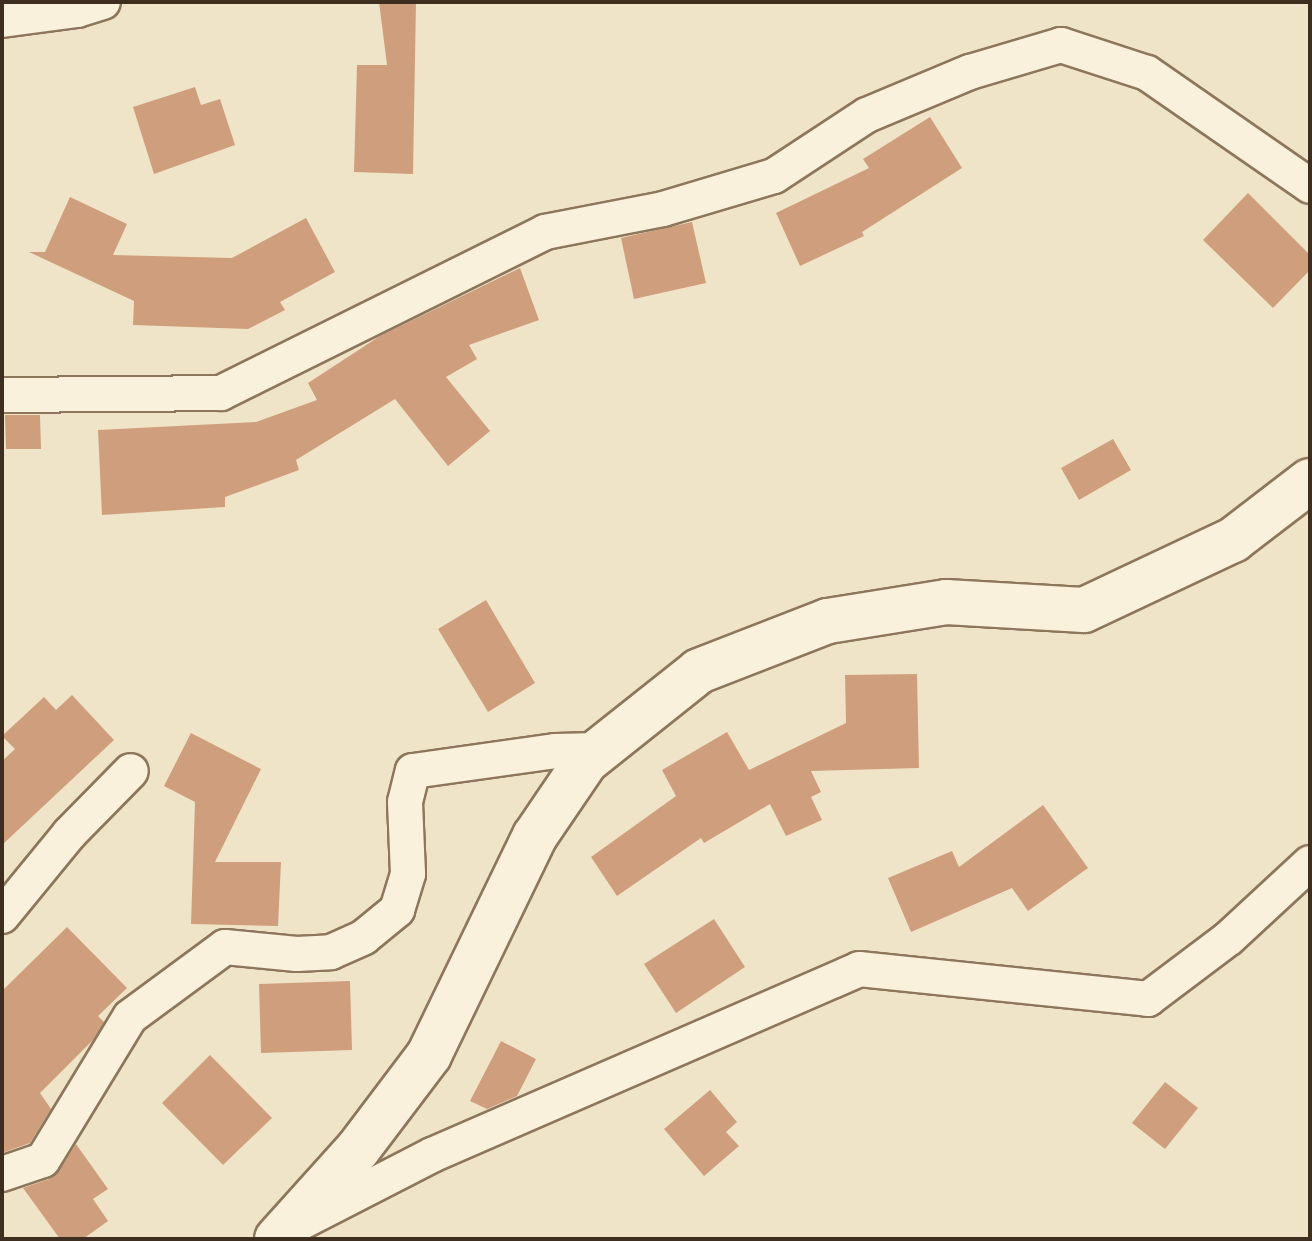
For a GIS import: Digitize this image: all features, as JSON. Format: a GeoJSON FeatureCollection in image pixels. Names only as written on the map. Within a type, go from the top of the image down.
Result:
{"type":"FeatureCollection","features":[{"type":"Feature","properties":{"kind":"street"},"geometry":{"type":"LineString","coordinates":[[2,20],[77,10],[103,2]]}},
{"type":"Feature","properties":{"kind":"street"},"geometry":{"type":"LineString","coordinates":[[2,395],[221,393],[545,232],[663,209],[774,176],[867,115],[970,72],[1061,45],[1147,73],[1310,186]]}},
{"type":"Feature","properties":{"kind":"street"},"geometry":{"type":"LineString","coordinates":[[280,1235],[358,1149],[429,1055],[535,836],[586,761],[699,671],[828,621],[946,602],[1084,610],[1233,540],[1310,481]]}},
{"type":"Feature","properties":{"kind":"street"},"geometry":{"type":"LineString","coordinates":[[2,1174],[43,1160],[130,1017],[225,947],[297,954],[331,952],[364,937],[397,910],[408,874],[405,802],[413,771],[555,751],[600,750]]}},
{"type":"Feature","properties":{"kind":"street"},"geometry":{"type":"LineString","coordinates":[[2,916],[69,834],[131,771]]}},
{"type":"Feature","properties":{"kind":"street"},"geometry":{"type":"LineString","coordinates":[[280,1235],[432,1155],[859,969],[1148,999],[1229,938],[1310,863]]}},
{"type":"Feature","properties":{"kind":"building"},"geometry":{"type":"Polygon","coordinates":[[[379,2],[416,2],[413,174],[354,172],[357,65],[387,65],[379,2]]]}},
{"type":"Feature","properties":{"kind":"building"},"geometry":{"type":"Polygon","coordinates":[[[195,87],[201,105],[220,99],[235,145],[154,174],[133,107],[195,87]]]}},
{"type":"Feature","properties":{"kind":"building"},"geometry":{"type":"Polygon","coordinates":[[[930,117],[962,168],[862,232],[864,236],[800,266],[776,213],[869,168],[863,159],[930,117]]]}},
{"type":"Feature","properties":{"kind":"building"},"geometry":{"type":"Polygon","coordinates":[[[1248,193],[1310,255],[1310,270],[1273,308],[1203,240],[1248,193]]]}},
{"type":"Feature","properties":{"kind":"building"},"geometry":{"type":"Polygon","coordinates":[[[70,197],[127,224],[113,255],[232,258],[306,218],[335,272],[280,302],[285,310],[248,329],[133,325],[134,301],[29,252],[45,252],[70,197]]]}},
{"type":"Feature","properties":{"kind":"building"},"geometry":{"type":"Polygon","coordinates":[[[692,222],[706,283],[634,299],[621,238],[692,222]]]}},
{"type":"Feature","properties":{"kind":"building"},"geometry":{"type":"Polygon","coordinates":[[[520,268],[539,320],[469,345],[477,359],[446,377],[490,431],[448,466],[395,399],[296,460],[299,470],[225,497],[225,507],[102,515],[98,430],[256,422],[317,400],[308,383],[380,336],[520,268]]]}},
{"type":"Feature","properties":{"kind":"building"},"geometry":{"type":"Polygon","coordinates":[[[5,415],[40,415],[41,449],[6,449],[5,415]]]}},
{"type":"Feature","properties":{"kind":"building"},"geometry":{"type":"Polygon","coordinates":[[[1113,439],[1131,470],[1079,500],[1061,468],[1113,439]]]}},
{"type":"Feature","properties":{"kind":"building"},"geometry":{"type":"Polygon","coordinates":[[[486,600],[535,683],[488,712],[438,629],[486,600]]]}},
{"type":"Feature","properties":{"kind":"building"},"geometry":{"type":"Polygon","coordinates":[[[917,674],[919,768],[811,771],[821,792],[811,797],[822,820],[786,836],[770,804],[704,843],[701,838],[617,896],[591,857],[676,796],[662,770],[727,732],[749,770],[846,723],[845,675],[917,674]]]}},
{"type":"Feature","properties":{"kind":"building"},"geometry":{"type":"Polygon","coordinates":[[[72,695],[114,740],[2,845],[2,761],[15,749],[2,736],[44,697],[56,710],[72,695]]]}},
{"type":"Feature","properties":{"kind":"building"},"geometry":{"type":"Polygon","coordinates":[[[191,733],[261,769],[215,862],[281,862],[278,926],[191,924],[195,802],[164,786],[191,733]]]}},
{"type":"Feature","properties":{"kind":"building"},"geometry":{"type":"Polygon","coordinates":[[[1043,805],[1088,868],[1028,911],[1012,888],[911,932],[888,878],[952,851],[959,867],[1043,805]]]}},
{"type":"Feature","properties":{"kind":"building"},"geometry":{"type":"Polygon","coordinates":[[[714,919],[745,967],[676,1013],[644,964],[714,919]]]}},
{"type":"Feature","properties":{"kind":"building"},"geometry":{"type":"Polygon","coordinates":[[[67,927],[127,988],[98,1016],[104,1022],[93,1040],[40,1093],[51,1109],[30,1143],[2,1153],[2,991],[67,927]]]}},
{"type":"Feature","properties":{"kind":"building"},"geometry":{"type":"Polygon","coordinates":[[[350,981],[352,1050],[261,1053],[259,984],[350,981]]]}},
{"type":"Feature","properties":{"kind":"building"},"geometry":{"type":"Polygon","coordinates":[[[501,1041],[536,1059],[517,1096],[487,1109],[470,1101],[501,1041]]]}},
{"type":"Feature","properties":{"kind":"building"},"geometry":{"type":"Polygon","coordinates":[[[210,1055],[272,1118],[223,1165],[162,1103],[210,1055]]]}},
{"type":"Feature","properties":{"kind":"building"},"geometry":{"type":"Polygon","coordinates":[[[1165,1082],[1198,1108],[1165,1149],[1132,1123],[1165,1082]]]}},
{"type":"Feature","properties":{"kind":"building"},"geometry":{"type":"Polygon","coordinates":[[[710,1090],[737,1122],[726,1132],[739,1146],[704,1176],[664,1129],[710,1090]]]}},
{"type":"Feature","properties":{"kind":"building"},"geometry":{"type":"Polygon","coordinates":[[[76,1144],[108,1189],[93,1199],[108,1221],[83,1239],[60,1239],[23,1188],[49,1179],[59,1171],[76,1144]]]}}]}
